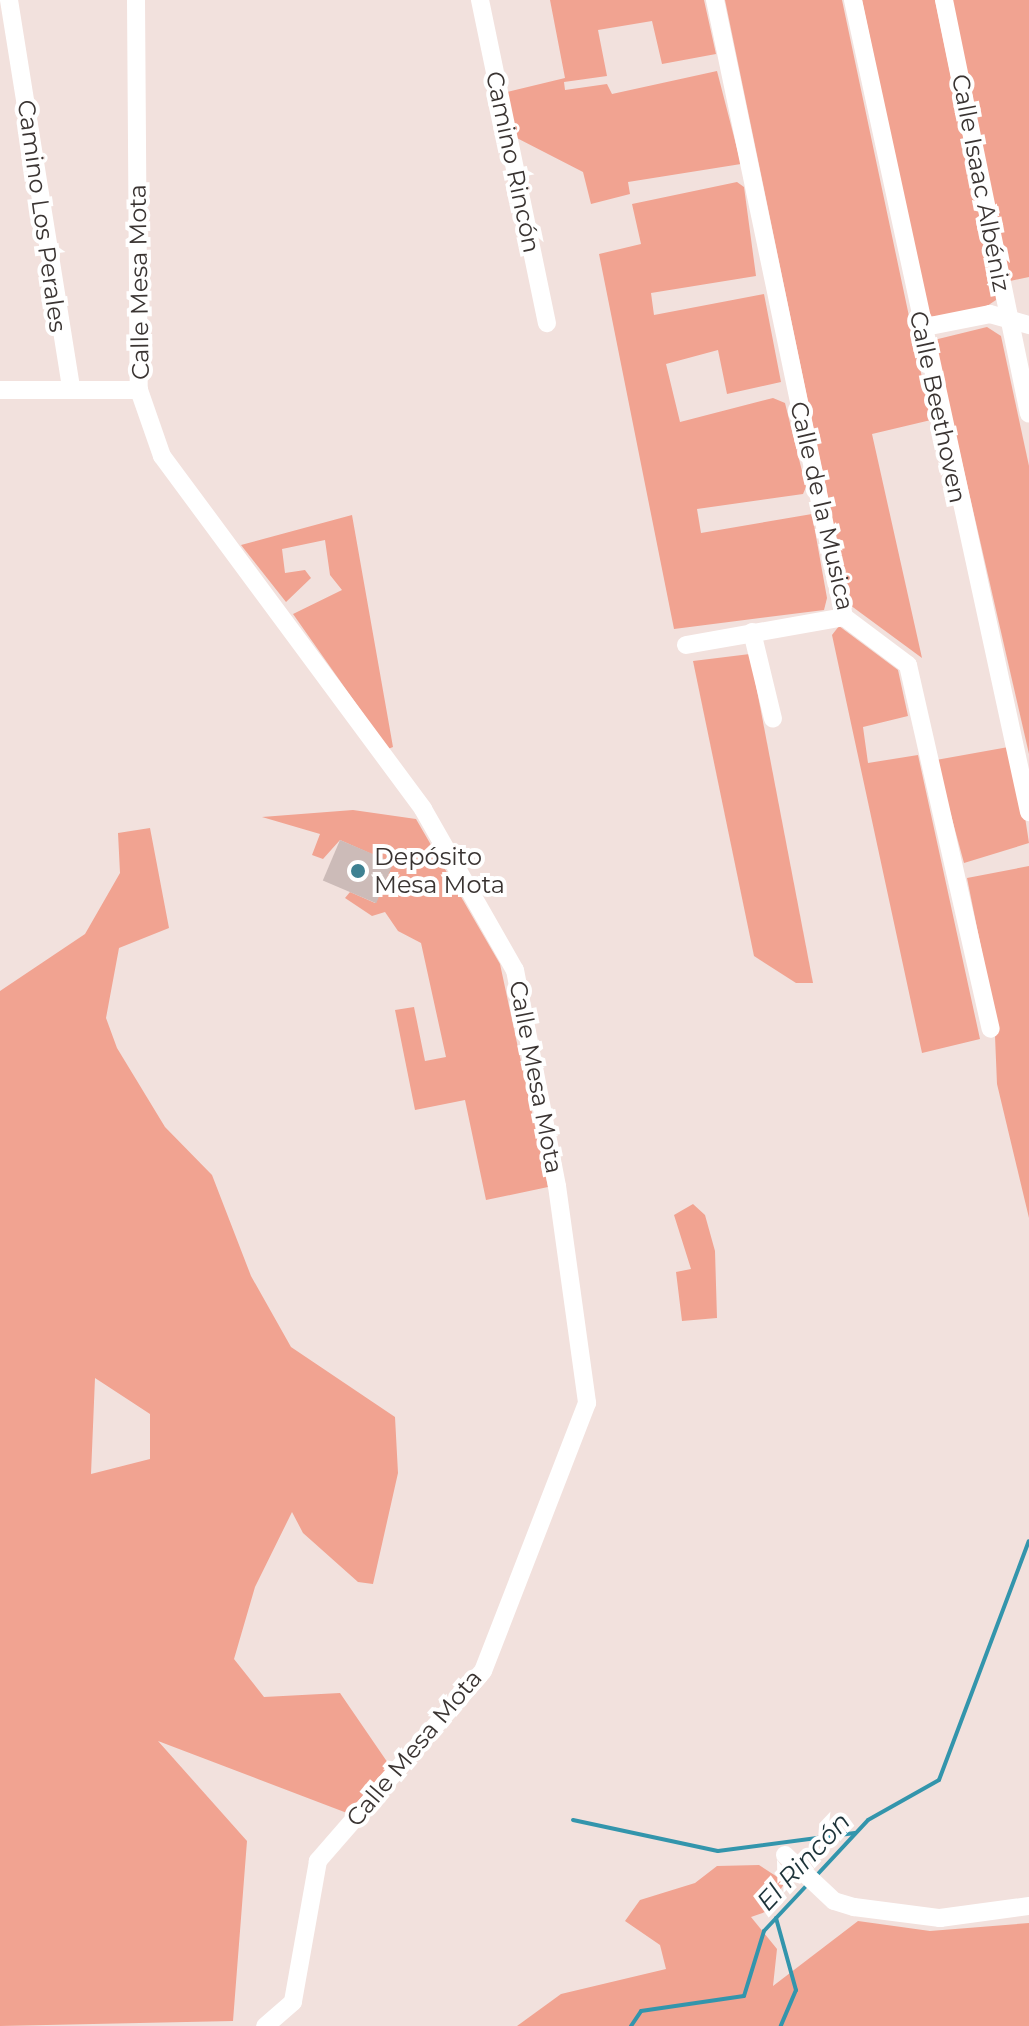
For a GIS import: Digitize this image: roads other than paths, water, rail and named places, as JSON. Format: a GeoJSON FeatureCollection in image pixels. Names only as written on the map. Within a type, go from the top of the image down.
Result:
{"type":"FeatureCollection","features":[{"type":"Feature","properties":{"kind":"street","name":"Camino Los Perales"},"geometry":{"type":"LineString","coordinates":[[9,0],[71,385]]}},
{"type":"Feature","properties":{"kind":"street","name":"Calle Mesa Mota"},"geometry":{"type":"LineString","coordinates":[[136,0],[139,390],[162,456],[423,809],[515,970],[557,1186],[587,1403],[483,1671],[318,1861],[293,2002],[265,2026]]}},
{"type":"Feature","properties":{"kind":"street","name":"Camino Rincón"},"geometry":{"type":"LineString","coordinates":[[480,0],[547,323]]}},
{"type":"Feature","properties":{"kind":"street","name":"Calle de la Musica"},"geometry":{"type":"LineString","coordinates":[[715,0],[844,617],[908,665],[991,1029]]}},
{"type":"Feature","properties":{"kind":"street","name":"Calle Beethoven"},"geometry":{"type":"LineString","coordinates":[[853,0],[920,328],[1029,812]]}},
{"type":"Feature","properties":{"kind":"street","name":"Calle Isaac Albéniz"},"geometry":{"type":"LineString","coordinates":[[944,0],[1029,413]]}},
{"type":"Feature","properties":{"kind":"street"},"geometry":{"type":"LineString","coordinates":[[920,328],[990,314],[1029,325]]}},
{"type":"Feature","properties":{"kind":"street"},"geometry":{"type":"LineString","coordinates":[[0,390],[71,385],[139,390]]}},
{"type":"Feature","properties":{"kind":"street"},"geometry":{"type":"LineString","coordinates":[[686,645],[844,617]]}},
{"type":"Feature","properties":{"kind":"street"},"geometry":{"type":"LineString","coordinates":[[752,632],[773,719]]}},
{"type":"Feature","properties":{"kind":"street"},"geometry":{"type":"LineString","coordinates":[[785,1855],[834,1901],[854,1907],[940,1918],[1029,1906]]}},
{"type":"Feature","properties":{"kind":"waterway","name":"El Rincón"},"geometry":{"type":"LineString","coordinates":[[816,1876],[868,1820],[939,1780],[1029,1541]]}},
{"type":"Feature","properties":{"kind":"waterway"},"geometry":{"type":"LineString","coordinates":[[573,1820],[718,1851],[855,1833]]}},
{"type":"Feature","properties":{"kind":"waterway","name":"El Rincón"},"geometry":{"type":"LineString","coordinates":[[631,2026],[641,2011],[744,1996],[764,1931],[807,1885]]}},
{"type":"Feature","properties":{"kind":"waterway"},"geometry":{"type":"LineString","coordinates":[[776,1918],[796,1990],[781,2026]]}},
{"type":"Feature","properties":{"kind":"place","name":"Depósito Mesa Mota"},"geometry":{"type":"Point","coordinates":[358,871]}}]}
